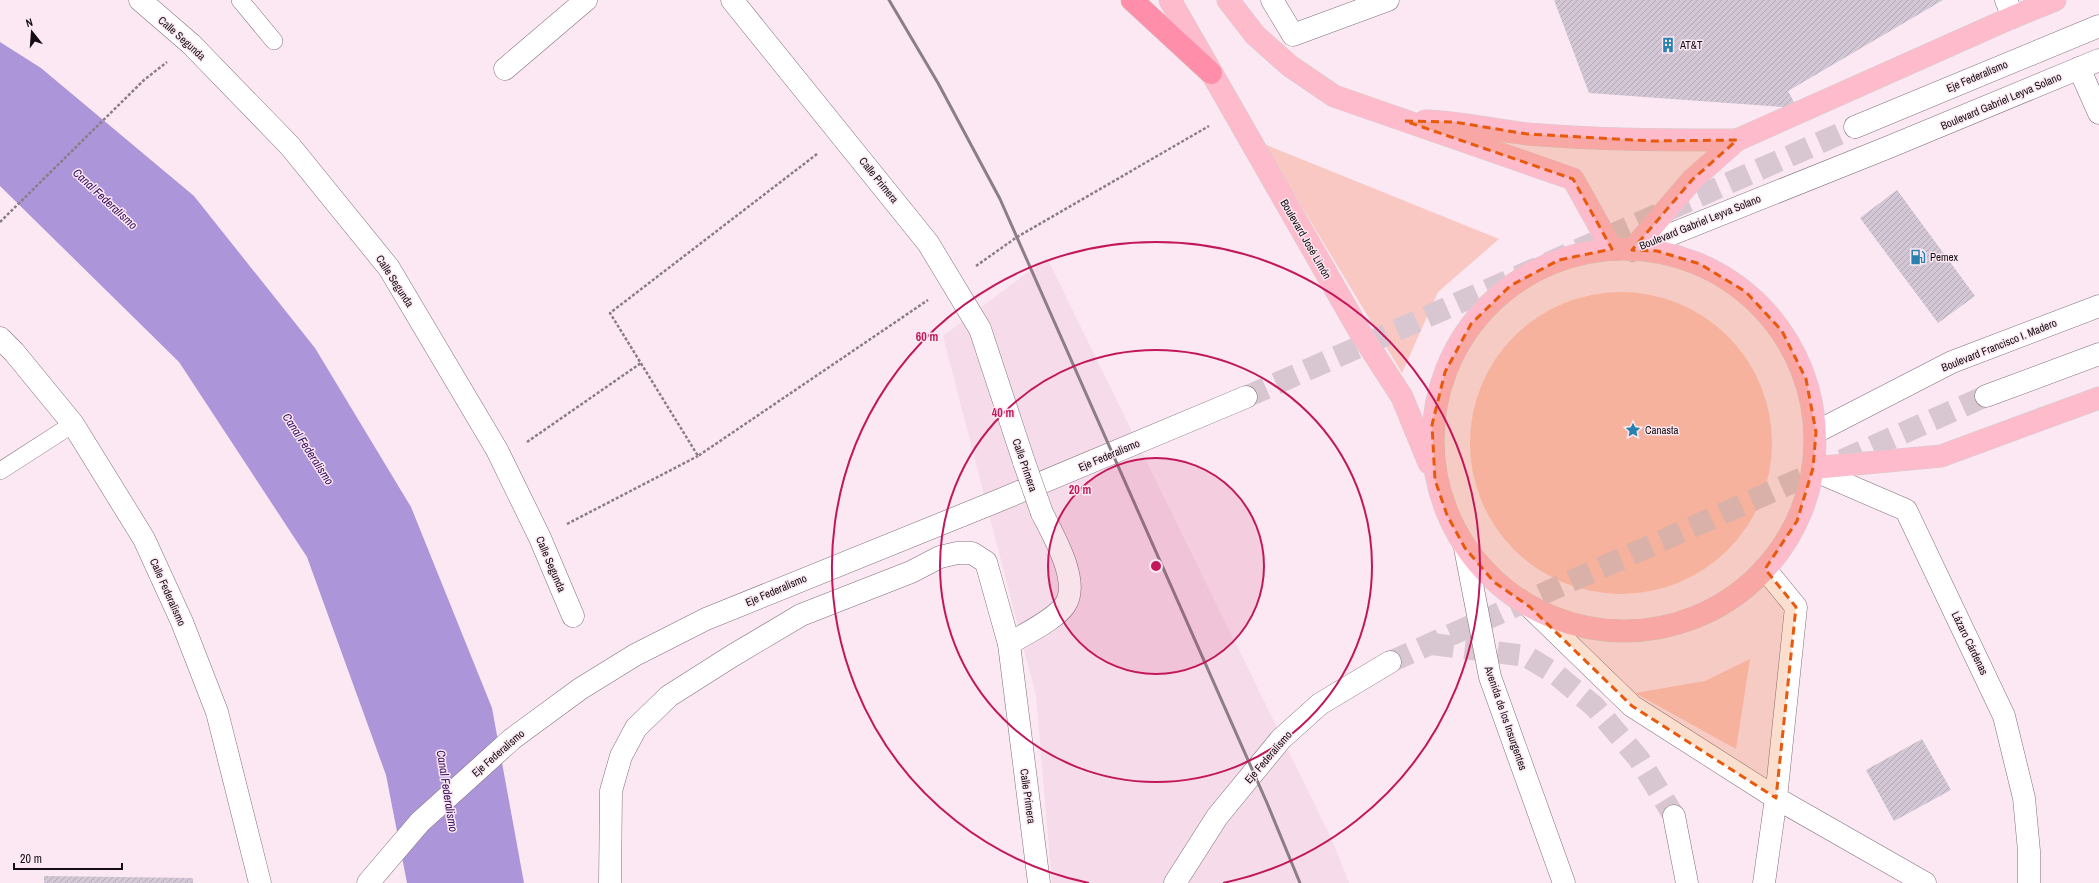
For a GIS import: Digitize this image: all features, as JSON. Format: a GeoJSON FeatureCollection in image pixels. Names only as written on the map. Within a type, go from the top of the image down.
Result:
{"type":"FeatureCollection","features":[{"type":"Feature","properties":{"kind":"highway"},"geometry":{"type":"LineString","coordinates":[[1132,0],[1211,73]]}},
{"type":"Feature","properties":{"kind":"main road","name":"Calle Segunda"},"geometry":{"type":"LineString","coordinates":[[140,0],[191,44],[290,146],[390,268],[502,459],[540,538],[573,616]]}},
{"type":"Feature","properties":{"kind":"main road"},"geometry":{"type":"LineString","coordinates":[[505,69],[586,0]]}},
{"type":"Feature","properties":{"kind":"main road","name":"Calle Primera"},"geometry":{"type":"LineString","coordinates":[[732,0],[842,134],[928,243],[980,330],[1042,513],[1065,560],[1070,584],[1066,605],[1050,618],[1009,644],[1039,883]]}},
{"type":"Feature","properties":{"kind":"main road","name":"Boulevard José Limón"},"geometry":{"type":"LineString","coordinates":[[1170,0],[1360,332],[1402,397],[1435,480]]}},
{"type":"Feature","properties":{"kind":"main road"},"geometry":{"type":"LineString","coordinates":[[1228,0],[1256,35],[1284,61],[1334,96],[1573,179],[1622,249]]}},
{"type":"Feature","properties":{"kind":"main road"},"geometry":{"type":"LineString","coordinates":[[1272,0],[1293,35],[1388,0]]}},
{"type":"Feature","properties":{"kind":"main road","name":"Boulevard Gabriel Leyva Solano"},"geometry":{"type":"LineString","coordinates":[[1622,249],[1692,180],[1737,140],[2010,8],[2055,0]]}},
{"type":"Feature","properties":{"kind":"main road","name":"Eje Federalismo"},"geometry":{"type":"LineString","coordinates":[[1855,127],[2099,26]]}},
{"type":"Feature","properties":{"kind":"main road"},"geometry":{"type":"LineString","coordinates":[[2089,64],[2099,113]]}},
{"type":"Feature","properties":{"kind":"main road","name":"Boulevard Gabriel Leyva Solano"},"geometry":{"type":"LineString","coordinates":[[1622,249],[1896,144],[2089,64]]}},
{"type":"Feature","properties":{"kind":"main road"},"geometry":{"type":"LineString","coordinates":[[1405,121],[1454,122],[1527,134],[1653,140],[1737,140]]}},
{"type":"Feature","properties":{"kind":"main road"},"geometry":{"type":"LineString","coordinates":[[1530,607],[1590,628],[1654,629],[1714,608],[1764,569],[1797,521],[1813,469],[1816,432],[1806,379],[1782,331],[1746,292],[1700,264],[1657,251],[1622,249],[1559,260],[1510,286],[1471,324],[1445,372],[1432,425],[1435,480],[1447,515],[1465,548],[1494,582],[1530,607],[1632,706],[1776,798],[1925,883]]}},
{"type":"Feature","properties":{"kind":"main road","name":"Boulevard Francisco I. Madero"},"geometry":{"type":"LineString","coordinates":[[1816,432],[1952,362],[2099,306]]}},
{"type":"Feature","properties":{"kind":"main road","name":"Calle Federalismo"},"geometry":{"type":"LineString","coordinates":[[0,338],[14,352],[73,424],[144,539],[182,622],[217,712],[260,883]]}},
{"type":"Feature","properties":{"kind":"main road"},"geometry":{"type":"LineString","coordinates":[[1986,396],[2099,354]]}},
{"type":"Feature","properties":{"kind":"main road","name":"Eje Federalismo"},"geometry":{"type":"LineString","coordinates":[[368,883],[426,817],[512,739],[580,689],[635,655],[706,619],[1000,500],[1246,398]]}},
{"type":"Feature","properties":{"kind":"main road"},"geometry":{"type":"LineString","coordinates":[[1813,469],[1941,456],[2099,398]]}},
{"type":"Feature","properties":{"kind":"main road","name":"Lázaro Cárdenas"},"geometry":{"type":"LineString","coordinates":[[1813,469],[1906,510],[2004,716],[2024,798],[2029,852],[2029,883]]}},
{"type":"Feature","properties":{"kind":"main road","name":"Avenida de los Insurgentes"},"geometry":{"type":"LineString","coordinates":[[1465,548],[1490,677],[1564,883]]}},
{"type":"Feature","properties":{"kind":"main road"},"geometry":{"type":"LineString","coordinates":[[610,883],[609,845],[611,791],[621,756],[636,728],[669,696],[732,656],[801,615],[911,572],[940,557],[957,553],[972,553],[986,562],[1009,644]]}},
{"type":"Feature","properties":{"kind":"main road"},"geometry":{"type":"LineString","coordinates":[[1764,569],[1796,607],[1776,798],[1764,883]]}},
{"type":"Feature","properties":{"kind":"main road","name":"Eje Federalismo"},"geometry":{"type":"LineString","coordinates":[[1175,883],[1217,817],[1282,739],[1320,704],[1390,662]]}},
{"type":"Feature","properties":{"kind":"main road"},"geometry":{"type":"LineString","coordinates":[[1674,816],[1687,883]]}},
{"type":"Feature","properties":{"kind":"lane"},"geometry":{"type":"LineString","coordinates":[[240,0],[274,41]]}},
{"type":"Feature","properties":{"kind":"lane"},"geometry":{"type":"LineString","coordinates":[[0,471],[73,424]]}},
{"type":"Feature","properties":{"kind":"path"},"geometry":{"type":"LineString","coordinates":[[0,222],[144,80]]}},
{"type":"Feature","properties":{"kind":"path"},"geometry":{"type":"LineString","coordinates":[[540,538],[698,456],[1017,237],[1234,112]]}},
{"type":"Feature","properties":{"kind":"path"},"geometry":{"type":"LineString","coordinates":[[698,456],[610,313],[842,134]]}},
{"type":"Feature","properties":{"kind":"path"},"geometry":{"type":"LineString","coordinates":[[502,459],[641,363]]}},
{"type":"Feature","properties":{"kind":"highlighted area"},"geometry":{"type":"Polygon","coordinates":[[[1405,121],[1454,122],[1527,134],[1653,141],[1737,140],[1692,180],[1632,250],[1657,251],[1700,264],[1746,292],[1782,331],[1806,379],[1816,432],[1813,468],[1797,521],[1765,569],[1796,607],[1776,798],[1632,706],[1530,607],[1494,582],[1465,548],[1447,515],[1435,480],[1432,425],[1445,372],[1471,324],[1510,286],[1559,260],[1612,249],[1573,179],[1405,121]]]}},
{"type":"Feature","properties":{"kind":"shaded area"},"geometry":{"type":"Polygon","coordinates":[[[1264,144],[1499,239],[1438,292],[1402,373],[1264,144]]]}},
{"type":"Feature","properties":{"kind":"shaded area"},"geometry":{"type":"Polygon","coordinates":[[[1047,258],[1332,840],[1349,883],[1052,883],[1036,696],[943,336],[1047,258]]]}},
{"type":"Feature","properties":{"kind":"shaded area"},"geometry":{"type":"Polygon","coordinates":[[[1621,292],[1650,295],[1679,303],[1705,317],[1728,336],[1747,359],[1761,385],[1769,414],[1772,443],[1769,472],[1761,501],[1747,527],[1728,550],[1705,569],[1679,583],[1650,591],[1621,594],[1592,591],[1563,583],[1537,569],[1514,550],[1495,527],[1481,501],[1473,472],[1470,443],[1473,414],[1481,385],[1495,359],[1514,336],[1537,317],[1563,303],[1592,295],[1621,292]]]}},
{"type":"Feature","properties":{"kind":"shaded area"},"geometry":{"type":"Polygon","coordinates":[[[1750,659],[1736,749],[1635,693],[1705,681],[1750,659]]]}},
{"type":"Feature","properties":{"kind":"water","name":"Canal Federalismo"},"geometry":{"type":"Polygon","coordinates":[[[0,42],[41,68],[194,196],[315,348],[411,507],[492,708],[524,883],[407,883],[386,775],[307,557],[179,362],[0,186],[0,42]]]}},
{"type":"Feature","properties":{"kind":"building","name":"AT&T"},"geometry":{"type":"Polygon","coordinates":[[[1554,0],[1943,0],[1788,91],[1797,108],[1589,93],[1554,0]]]}},
{"type":"Feature","properties":{"kind":"building","name":"Pemex"},"geometry":{"type":"Polygon","coordinates":[[[1897,190],[1975,296],[1938,323],[1860,218],[1897,190]]]}},
{"type":"Feature","properties":{"kind":"building"},"geometry":{"type":"Polygon","coordinates":[[[1922,739],[1951,790],[1894,821],[1866,770],[1922,739]]]}},
{"type":"Feature","properties":{"kind":"building"},"geometry":{"type":"Polygon","coordinates":[[[44,876],[193,878],[193,883],[44,883],[44,876]]]}},
{"type":"Feature","properties":{"kind":"tunnel"},"geometry":{"type":"LineString","coordinates":[[1246,397],[1855,127]]}},
{"type":"Feature","properties":{"kind":"tunnel"},"geometry":{"type":"LineString","coordinates":[[1390,662],[1986,396]]}},
{"type":"Feature","properties":{"kind":"tunnel"},"geometry":{"type":"LineString","coordinates":[[1432,644],[1526,656],[1557,675],[1595,707],[1639,759],[1674,816]]}},
{"type":"Feature","properties":{"kind":"railway"},"geometry":{"type":"LineString","coordinates":[[889,0],[938,83],[1000,199],[1267,803],[1300,883]]}},
{"type":"Feature","properties":{"kind":"place","name":"AT&T"},"geometry":{"type":"Point","coordinates":[1668,45]}},
{"type":"Feature","properties":{"kind":"place","name":"Pemex"},"geometry":{"type":"Point","coordinates":[1918,257]}},
{"type":"Feature","properties":{"kind":"place","name":"Canasta"},"geometry":{"type":"Point","coordinates":[1633,430]}}]}
